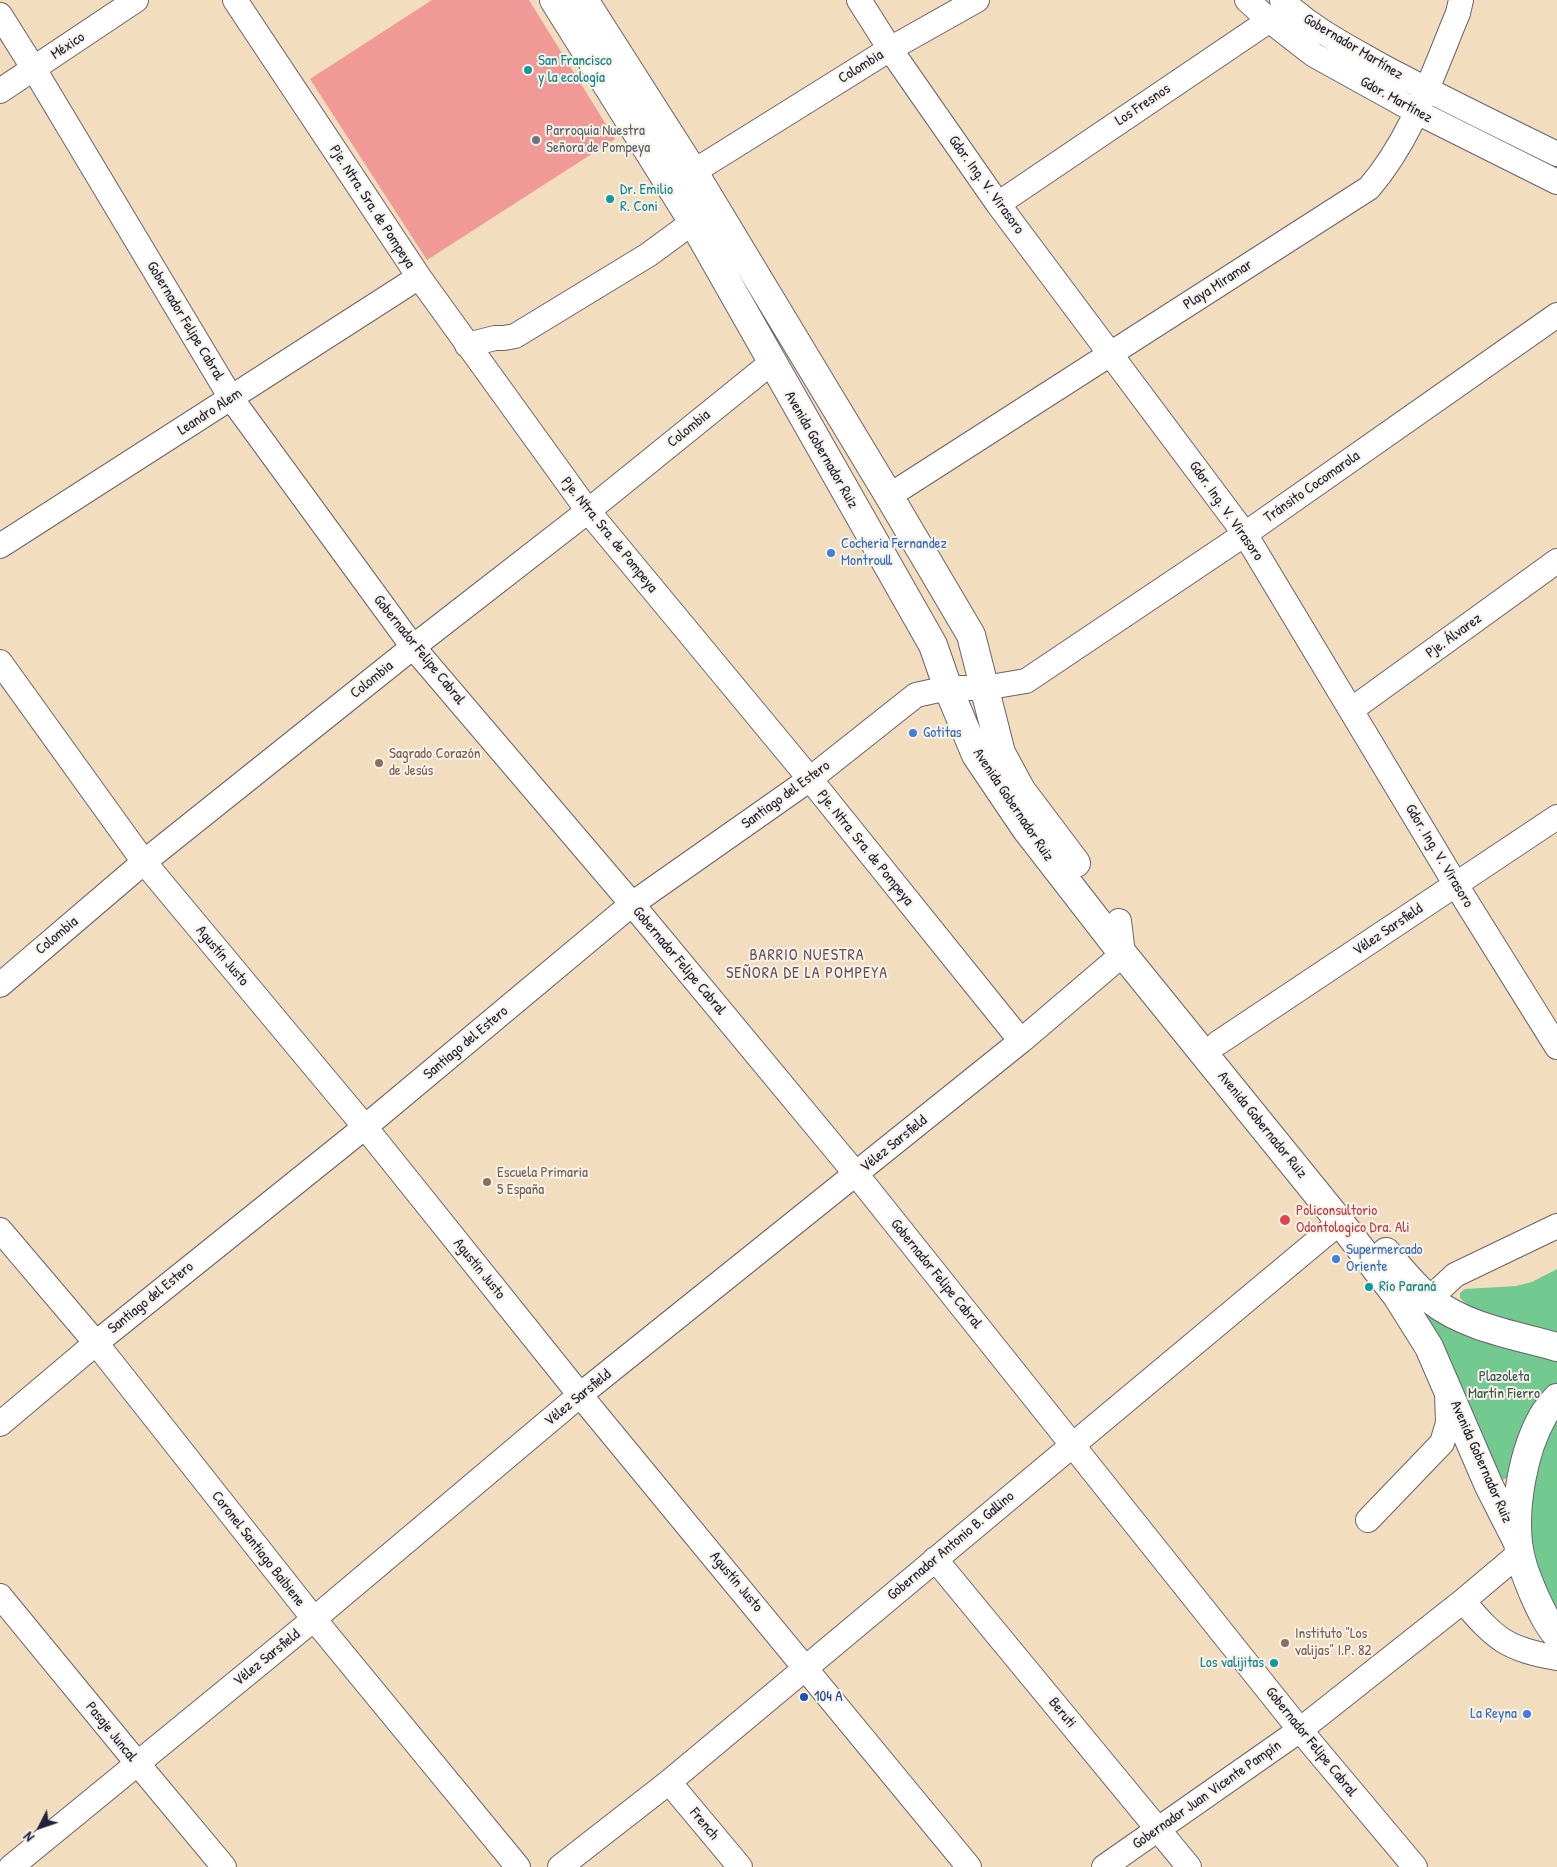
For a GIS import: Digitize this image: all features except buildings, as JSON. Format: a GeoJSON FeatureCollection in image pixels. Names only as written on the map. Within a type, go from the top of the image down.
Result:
{"type":"FeatureCollection","features":[{"type":"Feature","properties":{"kind":"main road","name":"Avenida Gobernador Ruiz"},"geometry":{"type":"LineString","coordinates":[[554,0],[682,178],[889,496],[971,635],[1001,753],[1021,790],[1119,921],[1408,1280],[1432,1301],[1472,1322],[1506,1334],[1557,1347]]}},
{"type":"Feature","properties":{"kind":"main road","name":"Avenida Gobernador Ruiz"},"geometry":{"type":"LineString","coordinates":[[584,0],[682,178],[693,222],[771,363],[933,645],[948,688],[976,755],[1026,829],[1123,954],[1340,1222],[1397,1296],[1429,1347],[1489,1486],[1519,1548]]}},
{"type":"Feature","properties":{"kind":"main road"},"geometry":{"type":"LineString","coordinates":[[1556,1640],[1540,1610],[1525,1573],[1519,1548],[1518,1505],[1526,1460],[1532,1439],[1543,1415],[1557,1398]]}},
{"type":"Feature","properties":{"kind":"street","name":"México"},"geometry":{"type":"LineString","coordinates":[[0,91],[136,0]]}},
{"type":"Feature","properties":{"kind":"street","name":"Pje. Ntra. Sra. de Pompeya"},"geometry":{"type":"LineString","coordinates":[[235,0],[419,277],[588,511],[810,779],[1021,1041]]}},
{"type":"Feature","properties":{"kind":"street","name":"Gdor. Ing. V. Virasoro"},"geometry":{"type":"LineString","coordinates":[[860,0],[890,49],[998,204],[1245,534],[1456,885],[1557,1047]]}},
{"type":"Feature","properties":{"kind":"street","name":"Colombia"},"geometry":{"type":"LineString","coordinates":[[682,178],[890,49],[977,0]]}},
{"type":"Feature","properties":{"kind":"street","name":"Gdor. Martínez"},"geometry":{"type":"LineString","coordinates":[[1247,0],[1268,20],[1314,54],[1417,112],[1557,182]]}},
{"type":"Feature","properties":{"kind":"street","name":"Playa Miramar"},"geometry":{"type":"LineString","coordinates":[[889,496],[1368,188],[1383,172],[1417,112],[1458,13],[1461,0]]}},
{"type":"Feature","properties":{"kind":"street","name":"Los Fresnos"},"geometry":{"type":"LineString","coordinates":[[998,204],[1268,20],[1286,3]]}},
{"type":"Feature","properties":{"kind":"street","name":"Gobernador Martínez"},"geometry":{"type":"LineString","coordinates":[[1286,3],[1327,35],[1426,90]]}},
{"type":"Feature","properties":{"kind":"street","name":"Gobernador Felipe Cabral"},"geometry":{"type":"LineString","coordinates":[[0,15],[231,398],[413,647],[632,904],[856,1174],[1300,1730],[1415,1867]]}},
{"type":"Feature","properties":{"kind":"street","name":"Gdor. Martínez"},"geometry":{"type":"LineString","coordinates":[[1426,90],[1557,154]]}},
{"type":"Feature","properties":{"kind":"street"},"geometry":{"type":"LineString","coordinates":[[468,345],[495,338],[515,336],[648,254],[693,222]]}},
{"type":"Feature","properties":{"kind":"street","name":"Leandro Alem"},"geometry":{"type":"LineString","coordinates":[[0,546],[419,277]]}},
{"type":"Feature","properties":{"kind":"street","name":"Tránsito Cocomarola"},"geometry":{"type":"LineString","coordinates":[[984,688],[1026,681],[1245,534],[1557,315]]}},
{"type":"Feature","properties":{"kind":"street","name":"Colombia"},"geometry":{"type":"LineString","coordinates":[[0,985],[144,862],[413,647],[588,511],[771,363]]}},
{"type":"Feature","properties":{"kind":"street","name":"Pje. Álvarez"},"geometry":{"type":"LineString","coordinates":[[1351,710],[1557,561]]}},
{"type":"Feature","properties":{"kind":"street","name":"Agustín Justo"},"geometry":{"type":"LineString","coordinates":[[0,662],[144,862],[365,1127],[580,1395],[969,1867]]}},
{"type":"Feature","properties":{"kind":"street","name":"Santiago del Estero"},"geometry":{"type":"LineString","coordinates":[[0,1424],[96,1343],[365,1127],[632,904],[810,779],[916,695],[948,688],[984,688]]}},
{"type":"Feature","properties":{"kind":"street","name":"Vélez Sarsfield"},"geometry":{"type":"LineString","coordinates":[[1218,1043],[1557,817]]}},
{"type":"Feature","properties":{"kind":"street"},"geometry":{"type":"LineString","coordinates":[[1119,921],[1123,954]]}},
{"type":"Feature","properties":{"kind":"street","name":"Vélez Sarsfield"},"geometry":{"type":"LineString","coordinates":[[11,1867],[314,1619],[580,1395],[1021,1041],[1123,954]]}},
{"type":"Feature","properties":{"kind":"street","name":"Gobernador Antonio B. Gallino"},"geometry":{"type":"LineString","coordinates":[[560,1867],[669,1782],[1340,1222]]}},
{"type":"Feature","properties":{"kind":"street"},"geometry":{"type":"LineString","coordinates":[[1432,1301],[1440,1289],[1455,1275],[1557,1226]]}},
{"type":"Feature","properties":{"kind":"street","name":"Coronel Santiago Baibiene"},"geometry":{"type":"LineString","coordinates":[[0,1230],[96,1343],[314,1619],[518,1867]]}},
{"type":"Feature","properties":{"kind":"street"},"geometry":{"type":"LineString","coordinates":[[1368,1520],[1442,1443],[1448,1423],[1447,1386]]}},
{"type":"Feature","properties":{"kind":"street","name":"Gobernador Juan Vicente Pampín"},"geometry":{"type":"LineString","coordinates":[[1104,1867],[1300,1730],[1463,1601],[1519,1548]]}},
{"type":"Feature","properties":{"kind":"street","name":"Beruti"},"geometry":{"type":"LineString","coordinates":[[935,1559],[1189,1867]]}},
{"type":"Feature","properties":{"kind":"street","name":"Pasaje Juncal"},"geometry":{"type":"LineString","coordinates":[[0,1596],[224,1867]]}},
{"type":"Feature","properties":{"kind":"street"},"geometry":{"type":"LineString","coordinates":[[1463,1601],[1485,1626],[1506,1643],[1527,1652],[1556,1640]]}},
{"type":"Feature","properties":{"kind":"street","name":"French"},"geometry":{"type":"LineString","coordinates":[[669,1782],[740,1867]]}},
{"type":"Feature","properties":{"kind":"green space"},"geometry":{"type":"Polygon","coordinates":[[[1557,1269],[1557,1336],[1473,1310],[1460,1298],[1460,1293],[1465,1289],[1516,1286],[1532,1282],[1557,1269]]]}},
{"type":"Feature","properties":{"kind":"green space","name":"Plazoleta Martín Fierro"},"geometry":{"type":"Polygon","coordinates":[[[1424,1308],[1557,1357],[1557,1388],[1509,1477],[1502,1480],[1496,1477],[1420,1312],[1424,1308]]]}},
{"type":"Feature","properties":{"kind":"green space"},"geometry":{"type":"Polygon","coordinates":[[[1557,1414],[1557,1617],[1532,1560],[1528,1489],[1550,1422],[1557,1414]]]}},
{"type":"Feature","properties":{"kind":"place","name":"San Francisco y la ecología"},"geometry":{"type":"Point","coordinates":[528,70]}},
{"type":"Feature","properties":{"kind":"place","name":"Parroquia Nuestra Señora de Pompeya"},"geometry":{"type":"Point","coordinates":[536,140]}},
{"type":"Feature","properties":{"kind":"place","name":"Dr. Emilio R. Coni"},"geometry":{"type":"Point","coordinates":[610,199]}},
{"type":"Feature","properties":{"kind":"place","name":"Cocheria Fernandez Montroull"},"geometry":{"type":"Point","coordinates":[831,553]}},
{"type":"Feature","properties":{"kind":"place","name":"Gotitas"},"geometry":{"type":"Point","coordinates":[913,733]}},
{"type":"Feature","properties":{"kind":"place","name":"Sagrado Corazón de Jesús"},"geometry":{"type":"Point","coordinates":[379,763]}},
{"type":"Feature","properties":{"kind":"place","name":"Escuela Primaria 5 España"},"geometry":{"type":"Point","coordinates":[487,1182]}},
{"type":"Feature","properties":{"kind":"place","name":"Policonsultorio Odontologico Dra. Ali"},"geometry":{"type":"Point","coordinates":[1285,1220]}},
{"type":"Feature","properties":{"kind":"place","name":"Supermercado Oriente"},"geometry":{"type":"Point","coordinates":[1336,1259]}},
{"type":"Feature","properties":{"kind":"place","name":"Río Paraná"},"geometry":{"type":"Point","coordinates":[1369,1287]}},
{"type":"Feature","properties":{"kind":"place","name":"Instituto \"Los valijas\" I.P. 82"},"geometry":{"type":"Point","coordinates":[1285,1643]}},
{"type":"Feature","properties":{"kind":"place","name":"Los valijitas"},"geometry":{"type":"Point","coordinates":[1274,1663]}},
{"type":"Feature","properties":{"kind":"place","name":"104 A"},"geometry":{"type":"Point","coordinates":[804,1697]}},
{"type":"Feature","properties":{"kind":"place","name":"La Reyna"},"geometry":{"type":"Point","coordinates":[1527,1714]}},
{"type":"Feature","properties":{"kind":"district","name":"BARRIO NUESTRA SEÑORA DE LA POMPEYA"},"geometry":{"type":"Point","coordinates":[807,965]}}]}
